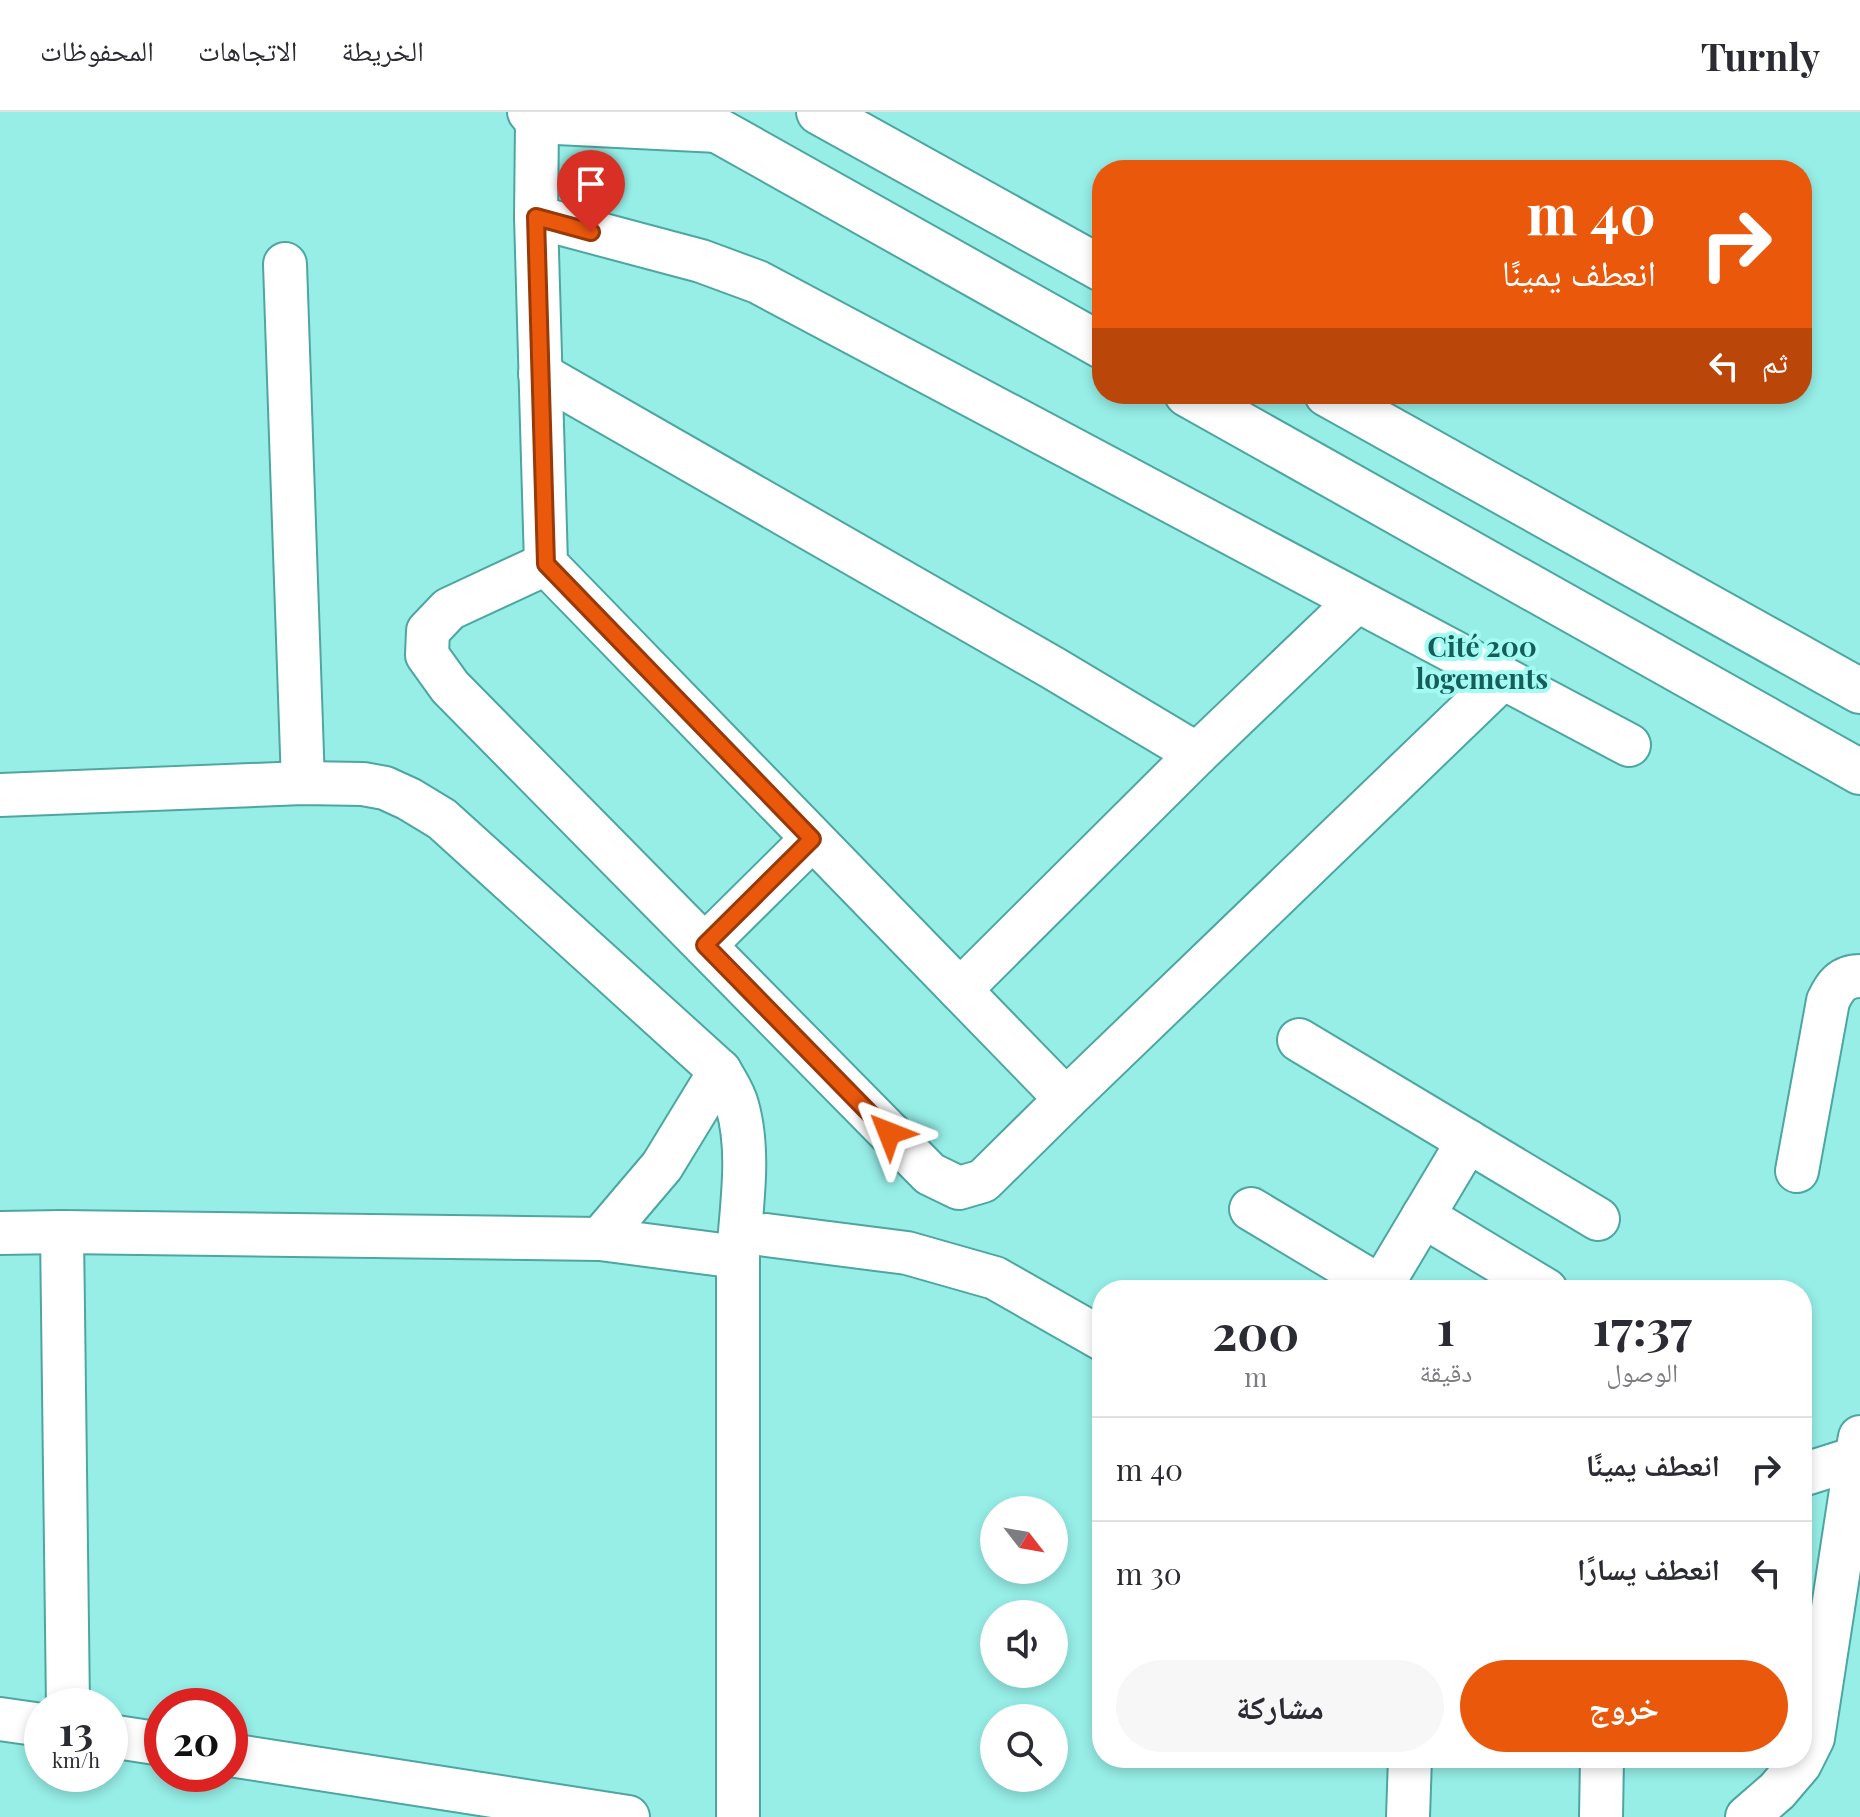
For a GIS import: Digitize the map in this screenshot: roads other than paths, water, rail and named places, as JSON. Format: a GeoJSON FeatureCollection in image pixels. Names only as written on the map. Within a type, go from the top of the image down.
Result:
{"type":"FeatureCollection","features":[{"type":"Feature","properties":{"kind":"highway"},"geometry":{"type":"LineString","coordinates":[[819,112],[1092,263]]}},
{"type":"Feature","properties":{"kind":"highway"},"geometry":{"type":"LineString","coordinates":[[702,121],[1092,340]]}},
{"type":"Feature","properties":{"kind":"highway"},"geometry":{"type":"LineString","coordinates":[[1205,404],[1857,773]]}},
{"type":"Feature","properties":{"kind":"highway"},"geometry":{"type":"LineString","coordinates":[[1345,404],[1860,691]]}},
{"type":"Feature","properties":{"kind":"street"},"geometry":{"type":"LineString","coordinates":[[702,121],[533,117],[546,564],[1066,1099]]}},
{"type":"Feature","properties":{"kind":"street"},"geometry":{"type":"LineString","coordinates":[[536,217],[701,261],[758,282],[1629,745]]}},
{"type":"Feature","properties":{"kind":"street"},"geometry":{"type":"LineString","coordinates":[[285,264],[303,783]]}},
{"type":"Feature","properties":{"kind":"street"},"geometry":{"type":"LineString","coordinates":[[540,374],[1040,660],[1197,754]]}},
{"type":"Feature","properties":{"kind":"street"},"geometry":{"type":"LineString","coordinates":[[546,564],[449,609],[428,631],[427,655],[450,687],[930,1174],[959,1188],[983,1181],[1503,678]]}},
{"type":"Feature","properties":{"kind":"street"},"geometry":{"type":"LineString","coordinates":[[960,990],[1197,754],[1357,601]]}},
{"type":"Feature","properties":{"kind":"street"},"geometry":{"type":"LineString","coordinates":[[0,795],[303,783],[363,784],[385,788],[442,819],[720,1071],[737,1102],[742,1129],[752,1246],[738,1817]]}},
{"type":"Feature","properties":{"kind":"street"},"geometry":{"type":"LineString","coordinates":[[705,945],[812,839]]}},
{"type":"Feature","properties":{"kind":"street"},"geometry":{"type":"LineString","coordinates":[[1797,1171],[1828,1001],[1835,985],[1851,976],[1860,976]]}},
{"type":"Feature","properties":{"kind":"street"},"geometry":{"type":"LineString","coordinates":[[1299,1040],[1598,1219]]}},
{"type":"Feature","properties":{"kind":"street"},"geometry":{"type":"LineString","coordinates":[[600,1239],[662,1166],[720,1071]]}},
{"type":"Feature","properties":{"kind":"street"},"geometry":{"type":"LineString","coordinates":[[1385,1280],[1468,1141]]}},
{"type":"Feature","properties":{"kind":"street"},"geometry":{"type":"LineString","coordinates":[[1251,1209],[1365,1280]]}},
{"type":"Feature","properties":{"kind":"street"},"geometry":{"type":"LineString","coordinates":[[1423,1216],[1529,1280]]}},
{"type":"Feature","properties":{"kind":"street"},"geometry":{"type":"LineString","coordinates":[[62,1232],[68,1688]]}},
{"type":"Feature","properties":{"kind":"street"},"geometry":{"type":"LineString","coordinates":[[0,1233],[600,1239],[907,1253],[995,1278],[1092,1333]]}},
{"type":"Feature","properties":{"kind":"street"},"geometry":{"type":"LineString","coordinates":[[1812,1470],[1858,1448]]}},
{"type":"Feature","properties":{"kind":"street"},"geometry":{"type":"LineString","coordinates":[[1812,1740],[1820,1581],[1858,1448]]}},
{"type":"Feature","properties":{"kind":"street"},"geometry":{"type":"LineString","coordinates":[[0,1719],[24,1722]]}},
{"type":"Feature","properties":{"kind":"street"},"geometry":{"type":"LineString","coordinates":[[248,1758],[628,1817]]}},
{"type":"Feature","properties":{"kind":"street"},"geometry":{"type":"LineString","coordinates":[[1408,1817],[1410,1768]]}},
{"type":"Feature","properties":{"kind":"street"},"geometry":{"type":"LineString","coordinates":[[1601,1817],[1602,1768]]}},
{"type":"Feature","properties":{"kind":"street"},"geometry":{"type":"LineString","coordinates":[[1747,1817],[1777,1791],[1797,1768]]}},
{"type":"Feature","properties":{"kind":"district","name":"Cité 200 logements"},"geometry":{"type":"Point","coordinates":[1482,661]}}]}
